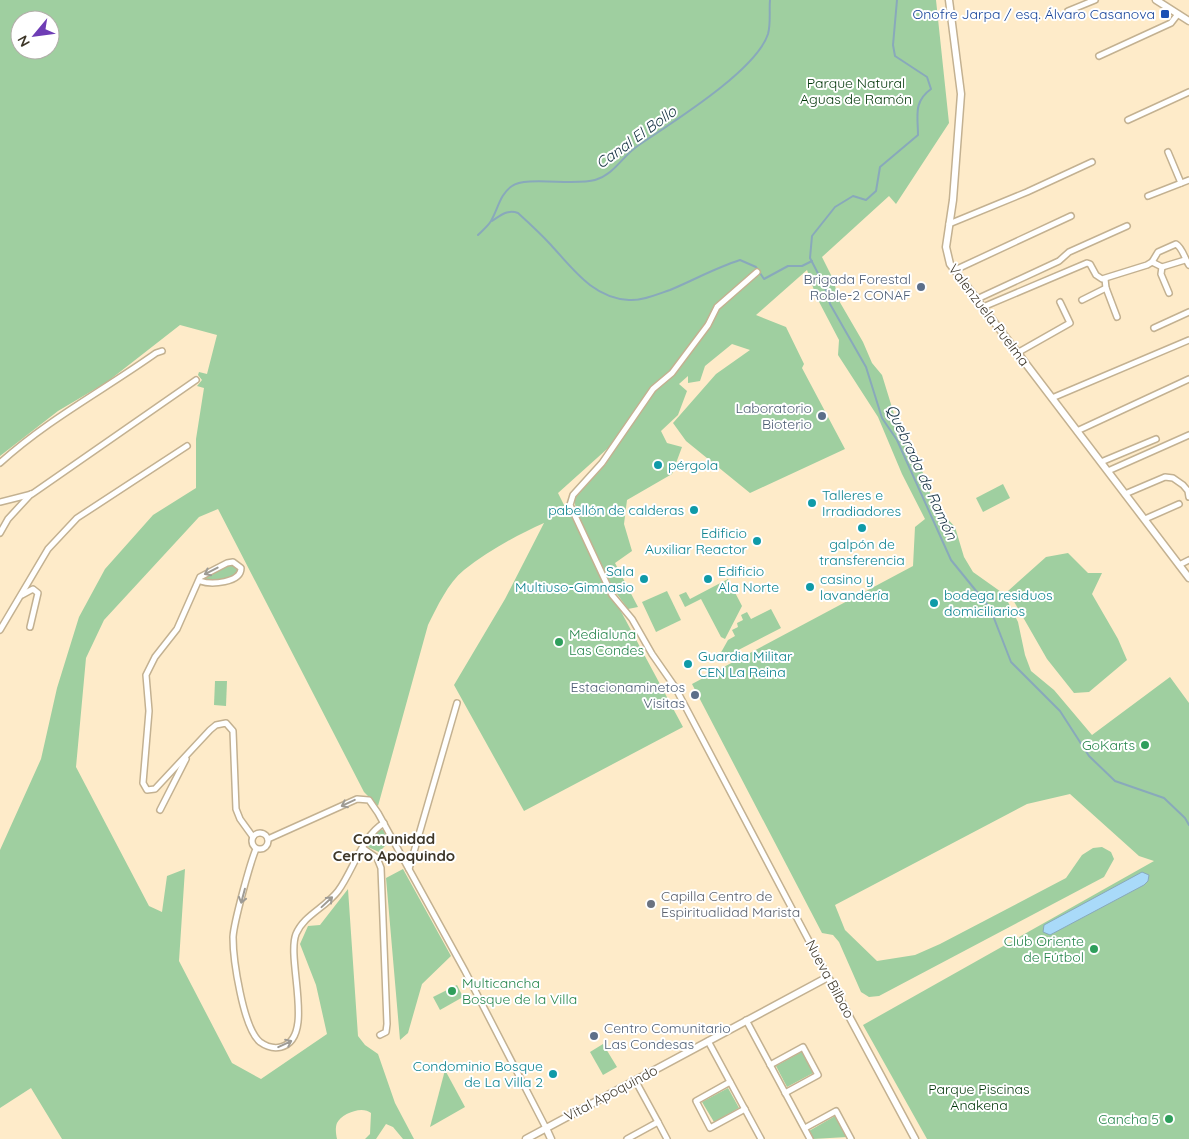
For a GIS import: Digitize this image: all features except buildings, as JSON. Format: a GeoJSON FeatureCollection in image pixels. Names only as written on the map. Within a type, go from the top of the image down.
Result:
{"type":"FeatureCollection","features":[{"type":"Feature","properties":{"kind":"street","name":"Valenzuela Puelma"},"geometry":{"type":"LineString","coordinates":[[948,0],[961,94],[956,162],[946,247],[947,257],[1017,353],[1144,519],[1184,567],[1189,578]]}},
{"type":"Feature","properties":{"kind":"street"},"geometry":{"type":"LineString","coordinates":[[1068,11],[1096,0]]}},
{"type":"Feature","properties":{"kind":"street"},"geometry":{"type":"LineString","coordinates":[[1159,1],[1189,21]]}},
{"type":"Feature","properties":{"kind":"street"},"geometry":{"type":"LineString","coordinates":[[1099,56],[1165,26],[1175,19],[1178,14]]}},
{"type":"Feature","properties":{"kind":"street"},"geometry":{"type":"LineString","coordinates":[[1128,120],[1189,92]]}},
{"type":"Feature","properties":{"kind":"street"},"geometry":{"type":"LineString","coordinates":[[1168,152],[1181,183]]}},
{"type":"Feature","properties":{"kind":"street"},"geometry":{"type":"LineString","coordinates":[[949,224],[1027,192],[1092,162]]}},
{"type":"Feature","properties":{"kind":"street"},"geometry":{"type":"LineString","coordinates":[[1148,196],[1189,180]]}},
{"type":"Feature","properties":{"kind":"street"},"geometry":{"type":"LineString","coordinates":[[955,270],[1071,216]]}},
{"type":"Feature","properties":{"kind":"street"},"geometry":{"type":"LineString","coordinates":[[976,299],[1059,261],[1069,252],[1127,226]]}},
{"type":"Feature","properties":{"kind":"street"},"geometry":{"type":"LineString","coordinates":[[983,307],[1086,263],[1090,264],[1098,277],[1105,279],[1152,262],[1158,252],[1176,244],[1180,246],[1187,262],[1162,267],[1152,262]]}},
{"type":"Feature","properties":{"kind":"street"},"geometry":{"type":"LineString","coordinates":[[1162,267],[1161,274],[1169,293]]}},
{"type":"Feature","properties":{"kind":"street","name":"Nueva Bilbao"},"geometry":{"type":"LineString","coordinates":[[757,272],[717,307],[708,325],[672,373],[653,389],[602,463],[571,499],[570,505],[607,586],[632,619],[652,654],[675,687],[915,1139]]}},
{"type":"Feature","properties":{"kind":"street"},"geometry":{"type":"LineString","coordinates":[[1105,279],[1106,288],[1118,317]]}},
{"type":"Feature","properties":{"kind":"street"},"geometry":{"type":"LineString","coordinates":[[1082,300],[1106,288]]}},
{"type":"Feature","properties":{"kind":"street"},"geometry":{"type":"LineString","coordinates":[[1017,353],[1070,323],[1060,302]]}},
{"type":"Feature","properties":{"kind":"street"},"geometry":{"type":"LineString","coordinates":[[1154,328],[1189,312]]}},
{"type":"Feature","properties":{"kind":"street"},"geometry":{"type":"LineString","coordinates":[[1052,398],[1189,340]]}},
{"type":"Feature","properties":{"kind":"street"},"geometry":{"type":"LineString","coordinates":[[0,463],[47,426],[119,380],[156,353],[162,351]]}},
{"type":"Feature","properties":{"kind":"street"},"geometry":{"type":"LineString","coordinates":[[1077,431],[1189,379]]}},
{"type":"Feature","properties":{"kind":"street"},"geometry":{"type":"LineString","coordinates":[[0,533],[8,520],[32,494],[196,380]]}},
{"type":"Feature","properties":{"kind":"street"},"geometry":{"type":"LineString","coordinates":[[1108,471],[1189,435]]}},
{"type":"Feature","properties":{"kind":"street"},"geometry":{"type":"LineString","coordinates":[[1101,462],[1156,439]]}},
{"type":"Feature","properties":{"kind":"street"},"geometry":{"type":"LineString","coordinates":[[0,630],[48,549],[78,518],[187,446]]}},
{"type":"Feature","properties":{"kind":"street"},"geometry":{"type":"LineString","coordinates":[[1126,494],[1165,477],[1179,482],[1189,491],[1189,498]]}},
{"type":"Feature","properties":{"kind":"street"},"geometry":{"type":"LineString","coordinates":[[0,502],[32,494]]}},
{"type":"Feature","properties":{"kind":"street"},"geometry":{"type":"LineString","coordinates":[[1144,519],[1179,504]]}},
{"type":"Feature","properties":{"kind":"street"},"geometry":{"type":"LineString","coordinates":[[1184,567],[1189,560]]}},
{"type":"Feature","properties":{"kind":"street"},"geometry":{"type":"LineString","coordinates":[[200,581],[233,580],[239,575],[241,568],[233,562],[227,562],[203,575],[200,581],[177,630],[155,657],[146,675],[149,711],[142,779],[144,787],[150,790],[155,789],[216,725],[222,722],[230,726],[233,730],[236,809],[240,819],[253,837],[252,844],[256,849]]}},
{"type":"Feature","properties":{"kind":"street"},"geometry":{"type":"LineString","coordinates":[[19,597],[33,589],[38,594],[30,627]]}},
{"type":"Feature","properties":{"kind":"street"},"geometry":{"type":"LineString","coordinates":[[409,869],[457,703]]}},
{"type":"Feature","properties":{"kind":"street"},"geometry":{"type":"LineString","coordinates":[[160,810],[188,754]]}},
{"type":"Feature","properties":{"kind":"street"},"geometry":{"type":"LineString","coordinates":[[268,839],[361,799],[369,800],[409,869],[551,1139]]}},
{"type":"Feature","properties":{"kind":"street"},"geometry":{"type":"LineString","coordinates":[[256,849],[234,931],[234,945],[247,1021],[255,1036],[271,1048],[285,1046],[292,1042],[297,1031],[298,994],[294,944],[299,928],[303,921],[325,905],[339,890],[371,834],[384,823]]}},
{"type":"Feature","properties":{"kind":"street"},"geometry":{"type":"LineString","coordinates":[[253,837],[261,833],[268,839]]}},
{"type":"Feature","properties":{"kind":"street"},"geometry":{"type":"LineString","coordinates":[[256,849],[266,847],[268,839]]}},
{"type":"Feature","properties":{"kind":"street"},"geometry":{"type":"LineString","coordinates":[[364,849],[377,858],[381,868],[387,1024],[386,1032],[380,1036]]}},
{"type":"Feature","properties":{"kind":"street","name":"Vital Apoquindo"},"geometry":{"type":"LineString","coordinates":[[526,1139],[828,976]]}},
{"type":"Feature","properties":{"kind":"street"},"geometry":{"type":"LineString","coordinates":[[746,1020],[810,1139]]}},
{"type":"Feature","properties":{"kind":"street"},"geometry":{"type":"LineString","coordinates":[[708,1041],[760,1139]]}},
{"type":"Feature","properties":{"kind":"street"},"geometry":{"type":"LineString","coordinates":[[770,1064],[803,1047],[818,1075],[785,1092]]}},
{"type":"Feature","properties":{"kind":"street"},"geometry":{"type":"LineString","coordinates":[[635,1080],[667,1139]]}},
{"type":"Feature","properties":{"kind":"street"},"geometry":{"type":"LineString","coordinates":[[730,1082],[696,1101],[710,1128],[745,1109]]}},
{"type":"Feature","properties":{"kind":"street"},"geometry":{"type":"LineString","coordinates":[[805,1128],[836,1111],[851,1139]]}},
{"type":"Feature","properties":{"kind":"street"},"geometry":{"type":"LineString","coordinates":[[627,1139],[658,1122]]}},
{"type":"Feature","properties":{"kind":"green space"},"geometry":{"type":"Polygon","coordinates":[[[0,0],[936,0],[949,123],[896,204],[889,196],[822,257],[834,281],[838,299],[863,342],[872,363],[882,375],[898,427],[928,482],[932,502],[955,527],[964,557],[973,572],[1004,594],[1018,622],[1025,655],[1031,671],[1054,690],[1092,735],[1170,677],[1189,703],[1189,1139],[927,1139],[863,1025],[1154,861],[1139,856],[1070,794],[1027,804],[835,905],[845,930],[877,961],[915,955],[940,944],[1066,878],[1082,855],[1093,848],[1102,847],[1111,852],[1114,859],[1104,877],[879,996],[869,997],[861,992],[839,942],[833,935],[822,933],[692,684],[913,566],[915,527],[925,519],[902,474],[878,417],[838,355],[839,340],[816,296],[807,270],[756,315],[786,327],[804,364],[802,368],[845,449],[750,493],[686,441],[673,423],[716,374],[750,350],[732,344],[705,366],[700,381],[688,383],[688,376],[679,384],[687,391],[678,415],[661,431],[667,443],[682,447],[672,474],[627,500],[624,524],[632,551],[615,563],[638,607],[628,609],[614,590],[610,591],[683,727],[524,811],[454,685],[505,599],[544,523],[503,544],[473,563],[458,575],[443,596],[428,625],[378,806],[364,792],[218,509],[199,517],[104,620],[86,658],[76,767],[149,906],[162,912],[167,876],[185,869],[179,961],[232,1063],[261,1079],[327,1034],[316,985],[300,944],[308,926],[320,925],[348,889],[358,1036],[365,1045],[378,1054],[395,1103],[414,1139],[403,1139],[393,1127],[386,1124],[376,1139],[365,1139],[370,1134],[371,1113],[357,1110],[339,1120],[336,1127],[337,1139],[62,1139],[31,1088],[0,1108],[0,850],[41,759],[57,688],[79,617],[105,569],[153,515],[196,488],[196,439],[204,388],[197,386],[202,380],[198,375],[199,372],[207,374],[217,335],[180,325],[107,382],[58,411],[0,456],[0,0]],[[626,432],[558,493],[569,515],[576,509],[574,499],[605,465],[626,432]]]}},
{"type":"Feature","properties":{"kind":"green space"},"geometry":{"type":"Polygon","coordinates":[[[1003,484],[1010,498],[983,512],[976,498],[1003,484]]]}},
{"type":"Feature","properties":{"kind":"green space"},"geometry":{"type":"Polygon","coordinates":[[[1068,553],[1088,573],[1102,573],[1092,594],[1118,639],[1127,660],[1089,692],[1074,693],[1047,659],[1008,591],[1046,557],[1068,553]]]}},
{"type":"Feature","properties":{"kind":"green space"},"geometry":{"type":"Polygon","coordinates":[[[228,564],[235,565],[239,569],[238,574],[232,579],[202,580],[202,578],[228,564]]]}},
{"type":"Feature","properties":{"kind":"green space"},"geometry":{"type":"Polygon","coordinates":[[[728,579],[742,606],[725,639],[721,637],[701,599],[685,607],[679,595],[686,592],[690,599],[728,579]]]}},
{"type":"Feature","properties":{"kind":"green space"},"geometry":{"type":"Polygon","coordinates":[[[667,591],[681,620],[656,632],[642,602],[667,591]]]}},
{"type":"Feature","properties":{"kind":"green space"},"geometry":{"type":"Polygon","coordinates":[[[771,609],[781,628],[721,659],[719,656],[728,640],[735,636],[732,630],[738,627],[737,623],[743,620],[741,615],[747,612],[751,619],[771,609]]]}},
{"type":"Feature","properties":{"kind":"green space"},"geometry":{"type":"Polygon","coordinates":[[[215,681],[227,681],[226,706],[214,705],[215,681]]]}},
{"type":"Feature","properties":{"kind":"green space"},"geometry":{"type":"Polygon","coordinates":[[[378,829],[384,830],[387,844],[379,852],[368,847],[378,829]]]}},
{"type":"Feature","properties":{"kind":"green space"},"geometry":{"type":"Polygon","coordinates":[[[403,869],[451,956],[422,984],[408,1033],[400,1040],[386,878],[403,869]]]}},
{"type":"Feature","properties":{"kind":"green space","name":"Multicancha Bosque de la Villa"},"geometry":{"type":"Polygon","coordinates":[[[457,985],[463,997],[440,1010],[433,997],[457,985]]]}},
{"type":"Feature","properties":{"kind":"green space"},"geometry":{"type":"Polygon","coordinates":[[[603,1044],[617,1067],[603,1075],[590,1052],[603,1044]]]}},
{"type":"Feature","properties":{"kind":"green space"},"geometry":{"type":"Polygon","coordinates":[[[803,1051],[815,1072],[787,1087],[776,1066],[803,1051]]]}},
{"type":"Feature","properties":{"kind":"green space"},"geometry":{"type":"Polygon","coordinates":[[[445,1070],[465,1107],[430,1127],[445,1070]]]}},
{"type":"Feature","properties":{"kind":"green space"},"geometry":{"type":"Polygon","coordinates":[[[728,1088],[739,1108],[714,1122],[702,1102],[728,1088]]]}},
{"type":"Feature","properties":{"kind":"green space"},"geometry":{"type":"Polygon","coordinates":[[[835,1116],[847,1137],[813,1139],[809,1131],[835,1116]]]}},
{"type":"Feature","properties":{"kind":"water"},"geometry":{"type":"Polygon","coordinates":[[[1142,872],[1149,875],[1148,881],[1144,885],[1050,935],[1043,932],[1044,925],[1142,872]]]}},
{"type":"Feature","properties":{"kind":"waterway","name":"Canal El Bollo"},"geometry":{"type":"LineString","coordinates":[[478,235],[490,223],[502,197],[512,186],[518,183],[539,181],[586,182],[602,177],[608,174],[633,149],[691,110],[730,80],[747,64],[768,34],[770,0]]}},
{"type":"Feature","properties":{"kind":"waterway","name":"Quebrada de Ramón"},"geometry":{"type":"LineString","coordinates":[[897,0],[893,45],[895,56],[927,77],[931,89],[925,94],[919,104],[917,116],[918,135],[880,167],[876,191],[866,200],[853,196],[835,207],[812,236],[810,258],[825,287],[830,304],[866,367],[882,418],[897,440],[951,560],[990,608],[1011,662],[1060,711],[1089,756],[1115,781],[1164,798],[1185,818],[1189,825]]}},
{"type":"Feature","properties":{"kind":"waterway"},"geometry":{"type":"LineString","coordinates":[[492,221],[507,212],[518,213],[543,236],[585,281],[605,294],[629,300],[645,298],[670,290],[740,260],[756,267],[764,279],[788,266],[802,266],[812,261]]}},
{"type":"Feature","properties":{"kind":"place","name":"Onofre Jarpa / esq. Álvaro Casanova"},"geometry":{"type":"Point","coordinates":[1165,14]}},
{"type":"Feature","properties":{"kind":"place","name":"Brigada Forestal Roble-2 CONAF"},"geometry":{"type":"Point","coordinates":[921,287]}},
{"type":"Feature","properties":{"kind":"place","name":"Laboratorio Bioterio"},"geometry":{"type":"Point","coordinates":[822,416]}},
{"type":"Feature","properties":{"kind":"place","name":"pérgola"},"geometry":{"type":"Point","coordinates":[658,465]}},
{"type":"Feature","properties":{"kind":"place","name":"Talleres e Irradiadores"},"geometry":{"type":"Point","coordinates":[812,503]}},
{"type":"Feature","properties":{"kind":"place","name":"pabellón de calderas"},"geometry":{"type":"Point","coordinates":[694,510]}},
{"type":"Feature","properties":{"kind":"place","name":"galpón de transferencia"},"geometry":{"type":"Point","coordinates":[862,528]}},
{"type":"Feature","properties":{"kind":"place","name":"Edificio Auxiliar Reactor"},"geometry":{"type":"Point","coordinates":[757,541]}},
{"type":"Feature","properties":{"kind":"place","name":"Sala Multiuso-Gimnasio"},"geometry":{"type":"Point","coordinates":[644,579]}},
{"type":"Feature","properties":{"kind":"place","name":"Edificio Ala Norte"},"geometry":{"type":"Point","coordinates":[708,579]}},
{"type":"Feature","properties":{"kind":"place","name":"casino y lavandería"},"geometry":{"type":"Point","coordinates":[810,587]}},
{"type":"Feature","properties":{"kind":"place","name":"bodega residuos domiciliarios"},"geometry":{"type":"Point","coordinates":[934,603]}},
{"type":"Feature","properties":{"kind":"place","name":"Medialuna Las Condes"},"geometry":{"type":"Point","coordinates":[559,642]}},
{"type":"Feature","properties":{"kind":"place","name":"Guardia Militar CEN La Reina"},"geometry":{"type":"Point","coordinates":[688,664]}},
{"type":"Feature","properties":{"kind":"place","name":"Estacionaminetos Visitas"},"geometry":{"type":"Point","coordinates":[695,695]}},
{"type":"Feature","properties":{"kind":"place","name":"GoKarts"},"geometry":{"type":"Point","coordinates":[1145,745]}},
{"type":"Feature","properties":{"kind":"place","name":"Capilla Centro de Espiritualidad Marista"},"geometry":{"type":"Point","coordinates":[651,904]}},
{"type":"Feature","properties":{"kind":"place","name":"Club Oriente de Fútbol"},"geometry":{"type":"Point","coordinates":[1094,949]}},
{"type":"Feature","properties":{"kind":"place","name":"Multicancha Bosque de la Villa"},"geometry":{"type":"Point","coordinates":[452,991]}},
{"type":"Feature","properties":{"kind":"place","name":"Centro Comunitario Las Condesas"},"geometry":{"type":"Point","coordinates":[594,1036]}},
{"type":"Feature","properties":{"kind":"place","name":"Condominio Bosque de La Villa 2"},"geometry":{"type":"Point","coordinates":[553,1074]}},
{"type":"Feature","properties":{"kind":"place","name":"Cancha 5"},"geometry":{"type":"Point","coordinates":[1169,1119]}},
{"type":"Feature","properties":{"kind":"district","name":"Comunidad Cerro Apoquindo"},"geometry":{"type":"Point","coordinates":[394,846]}},
{"type":"Feature","properties":{"kind":"park label","name":"Parque Natural Aguas de Ramón"},"geometry":{"type":"Point","coordinates":[856,92]}},
{"type":"Feature","properties":{"kind":"park label","name":"Parque Piscinas Anakena"},"geometry":{"type":"Point","coordinates":[979,1098]}}]}
